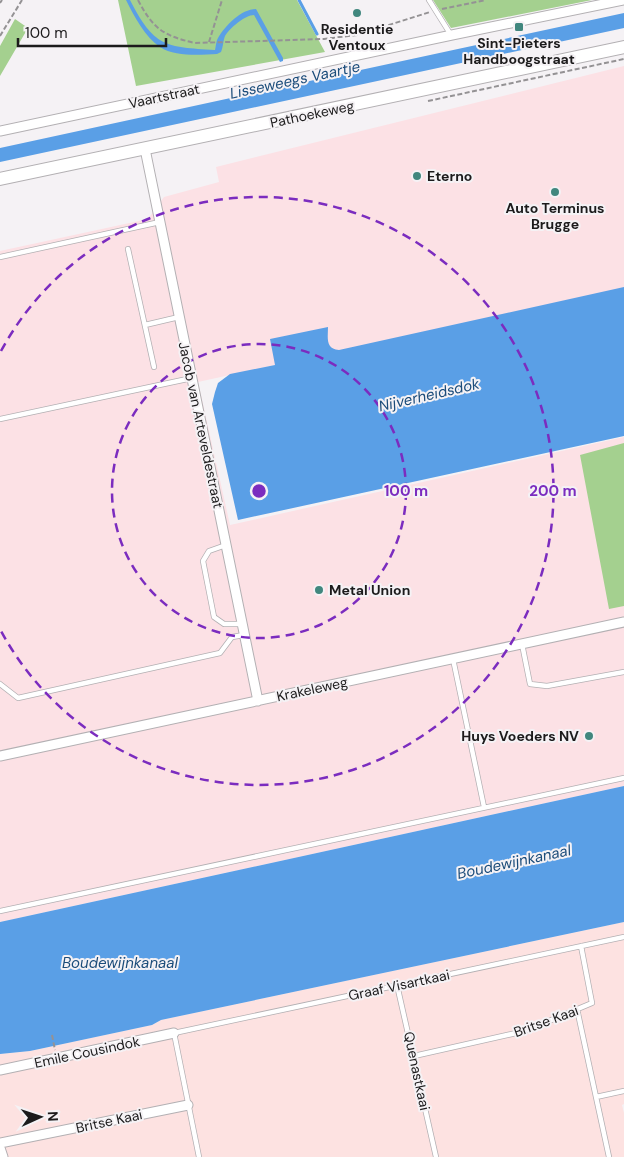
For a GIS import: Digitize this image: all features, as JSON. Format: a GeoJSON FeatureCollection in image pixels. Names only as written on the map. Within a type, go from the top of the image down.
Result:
{"type":"FeatureCollection","features":[{"type":"Feature","properties":{"kind":"main road","name":"Pathoekeweg"},"geometry":{"type":"LineString","coordinates":[[0,179],[624,47]]}},
{"type":"Feature","properties":{"kind":"street","name":"Vaartstraat"},"geometry":{"type":"LineString","coordinates":[[0,131],[623,0]]}},
{"type":"Feature","properties":{"kind":"street","name":"Jacob van Arteveldestraat"},"geometry":{"type":"LineString","coordinates":[[145,149],[258,701]]}},
{"type":"Feature","properties":{"kind":"street","name":"Krakeleweg"},"geometry":{"type":"LineString","coordinates":[[0,756],[624,622]]}},
{"type":"Feature","properties":{"kind":"street","name":"Emile Cousindok"},"geometry":{"type":"LineString","coordinates":[[0,1070],[174,1033]]}},
{"type":"Feature","properties":{"kind":"street","name":"Britse Kaai"},"geometry":{"type":"LineString","coordinates":[[0,1143],[188,1105]]}},
{"type":"Feature","properties":{"kind":"street"},"geometry":{"type":"LineString","coordinates":[[0,1148],[3,1157]]}},
{"type":"Feature","properties":{"kind":"lane"},"geometry":{"type":"LineString","coordinates":[[429,0],[452,35]]}},
{"type":"Feature","properties":{"kind":"lane"},"geometry":{"type":"LineString","coordinates":[[0,257],[160,222]]}},
{"type":"Feature","properties":{"kind":"lane"},"geometry":{"type":"LineString","coordinates":[[128,249],[154,367]]}},
{"type":"Feature","properties":{"kind":"lane"},"geometry":{"type":"LineString","coordinates":[[144,325],[179,317]]}},
{"type":"Feature","properties":{"kind":"lane"},"geometry":{"type":"LineString","coordinates":[[0,419],[192,378]]}},
{"type":"Feature","properties":{"kind":"lane"},"geometry":{"type":"LineString","coordinates":[[226,545],[209,550],[203,561],[214,617],[224,624],[242,624]]}},
{"type":"Feature","properties":{"kind":"lane"},"geometry":{"type":"LineString","coordinates":[[0,684],[18,698],[220,653],[232,637],[244,634]]}},
{"type":"Feature","properties":{"kind":"lane"},"geometry":{"type":"LineString","coordinates":[[522,644],[530,684],[547,686],[624,672]]}},
{"type":"Feature","properties":{"kind":"lane"},"geometry":{"type":"LineString","coordinates":[[453,659],[484,807]]}},
{"type":"Feature","properties":{"kind":"lane"},"geometry":{"type":"LineString","coordinates":[[0,911],[624,778]]}},
{"type":"Feature","properties":{"kind":"lane","name":"Graaf Visartkaai"},"geometry":{"type":"LineString","coordinates":[[174,1033],[624,937]]}},
{"type":"Feature","properties":{"kind":"lane","name":"Britse Kaai"},"geometry":{"type":"LineString","coordinates":[[414,1056],[525,1031],[592,1003],[582,946]]}},
{"type":"Feature","properties":{"kind":"lane","name":"Quenastkaai"},"geometry":{"type":"LineString","coordinates":[[397,986],[436,1157]]}},
{"type":"Feature","properties":{"kind":"lane"},"geometry":{"type":"LineString","coordinates":[[577,1009],[609,1157]]}},
{"type":"Feature","properties":{"kind":"lane"},"geometry":{"type":"LineString","coordinates":[[174,1033],[199,1157]]}},
{"type":"Feature","properties":{"kind":"lane"},"geometry":{"type":"LineString","coordinates":[[596,1097],[624,1091]]}},
{"type":"Feature","properties":{"kind":"path"},"geometry":{"type":"LineString","coordinates":[[0,4],[2,0]]}},
{"type":"Feature","properties":{"kind":"path"},"geometry":{"type":"LineString","coordinates":[[0,36],[22,0]]}},
{"type":"Feature","properties":{"kind":"path"},"geometry":{"type":"LineString","coordinates":[[138,0],[144,11],[161,32],[195,43],[324,39],[358,35],[435,11],[486,0]]}},
{"type":"Feature","properties":{"kind":"path"},"geometry":{"type":"LineString","coordinates":[[209,42],[222,0]]}},
{"type":"Feature","properties":{"kind":"path"},"geometry":{"type":"LineString","coordinates":[[52,1035],[56,1058]]}},
{"type":"Feature","properties":{"kind":"shaded area"},"geometry":{"type":"Polygon","coordinates":[[[624,66],[624,288],[198,382],[230,525],[624,437],[624,786],[0,922],[0,251],[148,219],[164,197],[219,182],[216,167],[624,66]]]}},
{"type":"Feature","properties":{"kind":"shaded area"},"geometry":{"type":"Polygon","coordinates":[[[624,922],[624,1104],[622,1105],[624,1113],[624,1157],[0,1157],[0,1054],[30,1051],[152,1025],[161,1020],[624,922]]]}},
{"type":"Feature","properties":{"kind":"green space"},"geometry":{"type":"Polygon","coordinates":[[[118,0],[297,0],[325,52],[136,86],[118,0]]]}},
{"type":"Feature","properties":{"kind":"green space"},"geometry":{"type":"Polygon","coordinates":[[[433,0],[592,0],[451,28],[433,0]]]}},
{"type":"Feature","properties":{"kind":"green space"},"geometry":{"type":"Polygon","coordinates":[[[15,19],[28,28],[0,76],[0,46],[15,19]]]}},
{"type":"Feature","properties":{"kind":"green space"},"geometry":{"type":"Polygon","coordinates":[[[624,443],[624,606],[609,609],[580,455],[624,443]]]}},
{"type":"Feature","properties":{"kind":"water"},"geometry":{"type":"Polygon","coordinates":[[[126,0],[130,0],[138,16],[154,36],[172,45],[198,49],[215,50],[217,39],[229,24],[239,15],[256,9],[283,61],[280,62],[254,15],[238,22],[230,29],[225,36],[221,52],[217,54],[188,55],[166,50],[149,38],[126,0]]]}},
{"type":"Feature","properties":{"kind":"water"},"geometry":{"type":"Polygon","coordinates":[[[624,13],[624,28],[0,162],[0,148],[624,13]]]}},
{"type":"Feature","properties":{"kind":"water","name":"Nijverheidsdok"},"geometry":{"type":"Polygon","coordinates":[[[624,287],[624,436],[238,520],[212,404],[218,383],[230,374],[275,365],[270,339],[328,327],[329,345],[339,350],[624,287]]]}},
{"type":"Feature","properties":{"kind":"water","name":"Boudewijnkanaal"},"geometry":{"type":"Polygon","coordinates":[[[624,786],[624,922],[161,1020],[152,1025],[30,1051],[0,1054],[0,922],[624,786]]]}},
{"type":"Feature","properties":{"kind":"waterway"},"geometry":{"type":"LineString","coordinates":[[299,0],[317,34]]}},
{"type":"Feature","properties":{"kind":"place","name":"Residentie Ventoux"},"geometry":{"type":"Point","coordinates":[357,13]}},
{"type":"Feature","properties":{"kind":"place","name":"Sint-Pieters Handboogstraat"},"geometry":{"type":"Point","coordinates":[519,27]}},
{"type":"Feature","properties":{"kind":"place","name":"Eterno"},"geometry":{"type":"Point","coordinates":[417,176]}},
{"type":"Feature","properties":{"kind":"place","name":"Auto Terminus Brugge"},"geometry":{"type":"Point","coordinates":[555,192]}},
{"type":"Feature","properties":{"kind":"place","name":"Metal Union"},"geometry":{"type":"Point","coordinates":[319,590]}},
{"type":"Feature","properties":{"kind":"place","name":"Huys Voeders NV"},"geometry":{"type":"Point","coordinates":[589,736]}},
{"type":"Feature","properties":{"kind":"water label","name":"Lisseweegs Vaartje"},"geometry":{"type":"Point","coordinates":[295,80]}}]}
